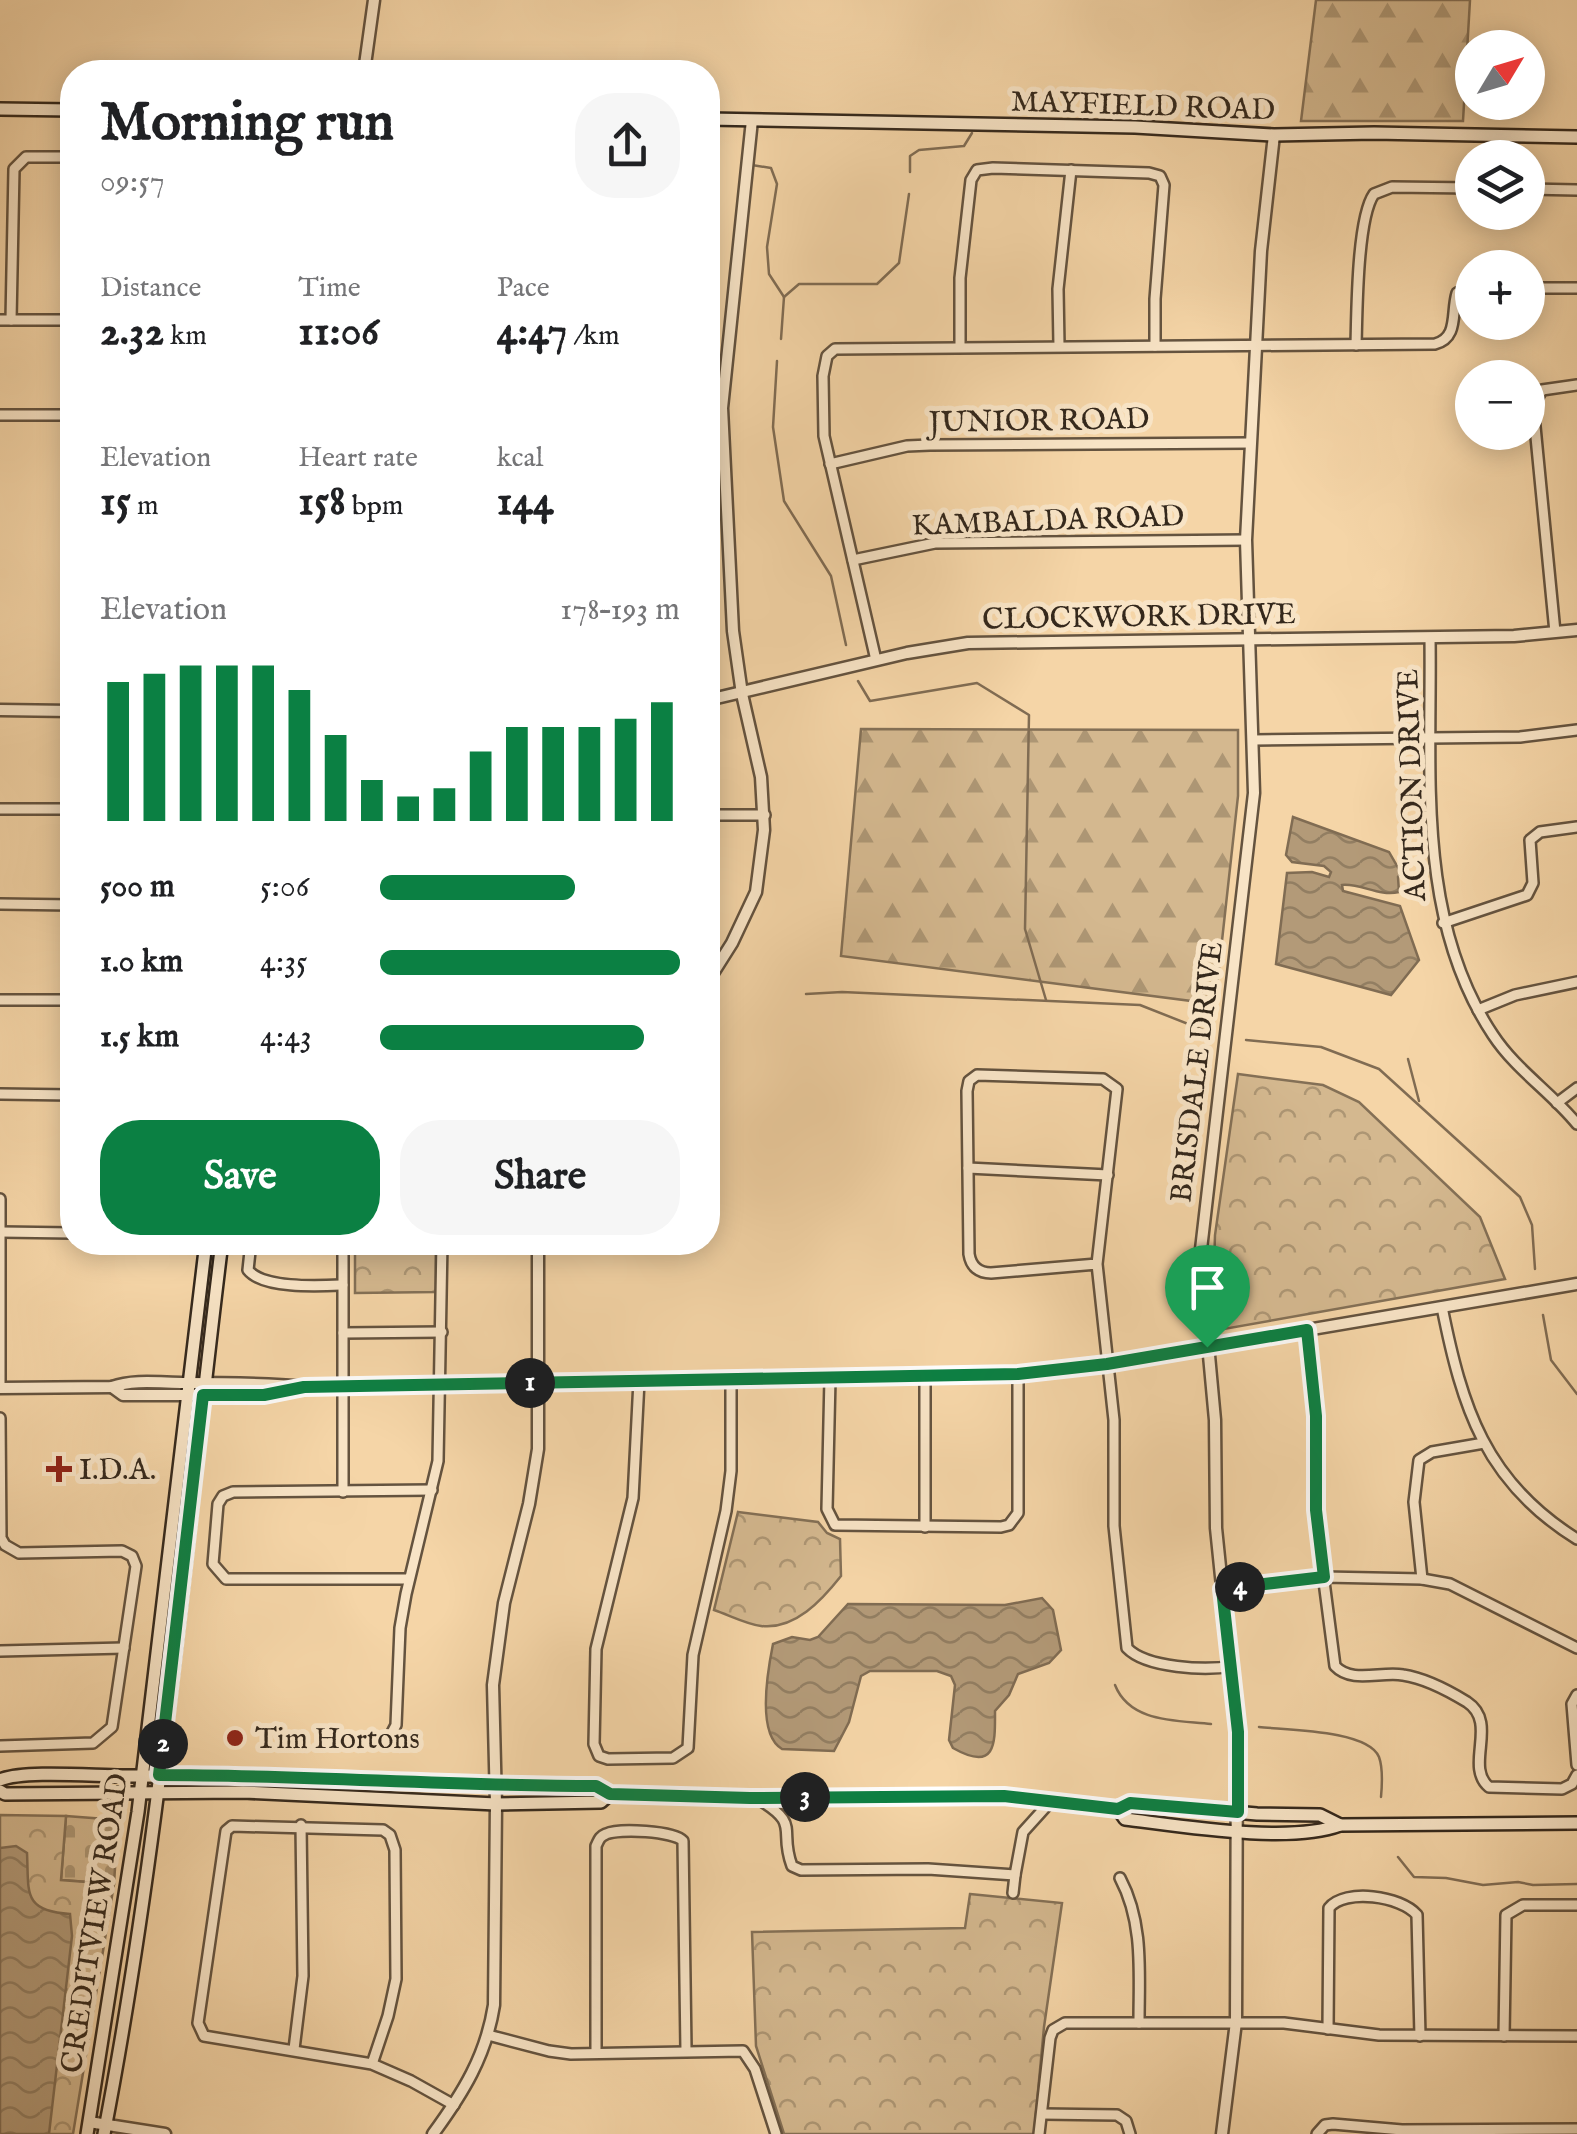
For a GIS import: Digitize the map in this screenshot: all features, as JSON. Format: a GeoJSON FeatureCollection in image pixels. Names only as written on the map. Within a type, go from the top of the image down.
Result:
{"type":"FeatureCollection","features":[{"type":"Feature","properties":{"kind":"main road"},"geometry":{"type":"LineString","coordinates":[[0,109],[60,110]]}},
{"type":"Feature","properties":{"kind":"main road","name":"MAYFIELD ROAD"},"geometry":{"type":"LineString","coordinates":[[720,119],[1118,127],[1274,135],[1374,132],[1577,137]]}},
{"type":"Feature","properties":{"kind":"main road","name":"CREDITVIEW ROAD"},"geometry":{"type":"LineString","coordinates":[[88,2128],[140,1792],[204,1255]]}},
{"type":"Feature","properties":{"kind":"main road","name":"CREDITVIEW ROAD"},"geometry":{"type":"LineString","coordinates":[[105,2129],[157,1792],[220,1255]]}},
{"type":"Feature","properties":{"kind":"main road"},"geometry":{"type":"LineString","coordinates":[[174,1489],[182,1494],[189,1514]]}},
{"type":"Feature","properties":{"kind":"main road"},"geometry":{"type":"LineString","coordinates":[[0,1780],[283,1776],[495,1786],[596,1786],[610,1794],[756,1798],[966,1795],[1118,1809],[1130,1803],[1320,1816],[1340,1825]]}},
{"type":"Feature","properties":{"kind":"main road"},"geometry":{"type":"LineString","coordinates":[[0,1791],[280,1793],[496,1804],[601,1802],[610,1794]]}},
{"type":"Feature","properties":{"kind":"main road"},"geometry":{"type":"LineString","coordinates":[[1118,1809],[1125,1820],[1238,1830],[1322,1832],[1340,1825],[1577,1823]]}},
{"type":"Feature","properties":{"kind":"street"},"geometry":{"type":"LineString","coordinates":[[366,60],[374,0]]}},
{"type":"Feature","properties":{"kind":"street"},"geometry":{"type":"LineString","coordinates":[[720,951],[756,892],[765,815],[733,631],[722,408],[752,120]]}},
{"type":"Feature","properties":{"kind":"street","name":"BRISDALE DRIVE"},"geometry":{"type":"LineString","coordinates":[[1222,2134],[1236,2022],[1238,1732],[1216,1528],[1215,1420],[1200,1258],[1251,828],[1254,740],[1246,540],[1261,250],[1274,135]]}},
{"type":"Feature","properties":{"kind":"street"},"geometry":{"type":"LineString","coordinates":[[60,157],[26,157],[16,164],[6,320],[60,320]]}},
{"type":"Feature","properties":{"kind":"street"},"geometry":{"type":"LineString","coordinates":[[960,347],[960,278],[973,174],[992,168],[1149,173],[1163,180],[1155,346]]}},
{"type":"Feature","properties":{"kind":"street"},"geometry":{"type":"LineString","coordinates":[[1059,346],[1058,290],[1071,170]]}},
{"type":"Feature","properties":{"kind":"street"},"geometry":{"type":"LineString","coordinates":[[1356,345],[1362,256],[1368,206],[1374,194],[1392,187],[1455,188]]}},
{"type":"Feature","properties":{"kind":"street"},"geometry":{"type":"LineString","coordinates":[[1545,189],[1577,190]]}},
{"type":"Feature","properties":{"kind":"street"},"geometry":{"type":"LineString","coordinates":[[1545,288],[1577,288]]}},
{"type":"Feature","properties":{"kind":"street"},"geometry":{"type":"LineString","coordinates":[[876,660],[824,436],[823,376],[831,352],[844,348],[1444,341],[1452,331],[1455,308]]}},
{"type":"Feature","properties":{"kind":"street"},"geometry":{"type":"LineString","coordinates":[[1555,632],[1532,406],[1542,390],[1577,385]]}},
{"type":"Feature","properties":{"kind":"street"},"geometry":{"type":"LineString","coordinates":[[0,415],[60,416]]}},
{"type":"Feature","properties":{"kind":"street","name":"JUNIOR ROAD"},"geometry":{"type":"LineString","coordinates":[[830,464],[918,446],[1251,443]]}},
{"type":"Feature","properties":{"kind":"street","name":"KAMBALDA ROAD"},"geometry":{"type":"LineString","coordinates":[[853,560],[935,543],[1246,540]]}},
{"type":"Feature","properties":{"kind":"street","name":"CLOCKWORK DRIVE"},"geometry":{"type":"LineString","coordinates":[[720,698],[876,660],[968,643],[1430,638],[1577,630]]}},
{"type":"Feature","properties":{"kind":"street","name":"ACTION DRIVE"},"geometry":{"type":"LineString","coordinates":[[1430,638],[1433,852],[1443,923],[1478,1010],[1506,1054],[1577,1124]]}},
{"type":"Feature","properties":{"kind":"street"},"geometry":{"type":"LineString","coordinates":[[0,710],[60,711]]}},
{"type":"Feature","properties":{"kind":"street"},"geometry":{"type":"LineString","coordinates":[[1254,740],[1520,736],[1577,730]]}},
{"type":"Feature","properties":{"kind":"street"},"geometry":{"type":"LineString","coordinates":[[0,809],[60,810]]}},
{"type":"Feature","properties":{"kind":"street"},"geometry":{"type":"LineString","coordinates":[[720,815],[765,815]]}},
{"type":"Feature","properties":{"kind":"street"},"geometry":{"type":"LineString","coordinates":[[1443,923],[1527,895],[1532,883],[1530,840],[1540,832],[1577,827]]}},
{"type":"Feature","properties":{"kind":"street"},"geometry":{"type":"LineString","coordinates":[[0,904],[60,905]]}},
{"type":"Feature","properties":{"kind":"street"},"geometry":{"type":"LineString","coordinates":[[1478,1010],[1515,995],[1577,982]]}},
{"type":"Feature","properties":{"kind":"street"},"geometry":{"type":"LineString","coordinates":[[0,1000],[60,1000]]}},
{"type":"Feature","properties":{"kind":"street"},"geometry":{"type":"LineString","coordinates":[[1097,1264],[991,1273],[976,1269],[970,1261],[967,1091],[973,1078],[982,1073],[1104,1079],[1117,1089],[1097,1264],[1114,1420],[1115,1544],[1127,1648],[1139,1657],[1193,1668],[1232,1666]]}},
{"type":"Feature","properties":{"kind":"street"},"geometry":{"type":"LineString","coordinates":[[1556,1103],[1577,1088]]}},
{"type":"Feature","properties":{"kind":"street"},"geometry":{"type":"LineString","coordinates":[[0,1094],[60,1095]]}},
{"type":"Feature","properties":{"kind":"street"},"geometry":{"type":"LineString","coordinates":[[968,1168],[1108,1175]]}},
{"type":"Feature","properties":{"kind":"street"},"geometry":{"type":"LineString","coordinates":[[0,1199],[0,1386],[112,1388],[124,1383],[264,1395],[304,1387],[1018,1374],[1107,1364],[1577,1284]]}},
{"type":"Feature","properties":{"kind":"street"},"geometry":{"type":"LineString","coordinates":[[1,1232],[60,1233]]}},
{"type":"Feature","properties":{"kind":"street"},"geometry":{"type":"LineString","coordinates":[[250,1255],[248,1270],[256,1278],[311,1286],[343,1285]]}},
{"type":"Feature","properties":{"kind":"street"},"geometry":{"type":"LineString","coordinates":[[343,1255],[343,1492]]}},
{"type":"Feature","properties":{"kind":"street"},"geometry":{"type":"LineString","coordinates":[[386,1742],[396,1726],[400,1628],[409,1578],[438,1461],[442,1255]]}},
{"type":"Feature","properties":{"kind":"street"},"geometry":{"type":"LineString","coordinates":[[433,2134],[474,2072],[488,2035],[494,1998],[496,1804],[492,1684],[504,1603],[529,1504],[538,1449],[538,1255]]}},
{"type":"Feature","properties":{"kind":"street"},"geometry":{"type":"LineString","coordinates":[[1442,1307],[1460,1390],[1484,1443],[1515,1488],[1536,1510],[1577,1539]]}},
{"type":"Feature","properties":{"kind":"street"},"geometry":{"type":"LineString","coordinates":[[1307,1330],[1316,1416],[1316,1510],[1336,1666],[1352,1676],[1401,1674],[1470,1704],[1482,1721],[1480,1774],[1484,1784],[1494,1789],[1562,1789],[1572,1784],[1577,1774]]}},
{"type":"Feature","properties":{"kind":"street"},"geometry":{"type":"LineString","coordinates":[[344,1333],[442,1332]]}},
{"type":"Feature","properties":{"kind":"street"},"geometry":{"type":"LineString","coordinates":[[830,1378],[829,1518],[835,1526],[1002,1527],[1018,1513],[1018,1374]]}},
{"type":"Feature","properties":{"kind":"street"},"geometry":{"type":"LineString","coordinates":[[925,1376],[925,1527]]}},
{"type":"Feature","properties":{"kind":"street"},"geometry":{"type":"LineString","coordinates":[[638,1381],[633,1498],[596,1649],[594,1744],[600,1756],[608,1759],[673,1758],[688,1748],[692,1655],[726,1511],[731,1380]]}},
{"type":"Feature","properties":{"kind":"street"},"geometry":{"type":"LineString","coordinates":[[0,1418],[1,1538],[12,1550],[122,1551],[132,1556],[136,1566],[112,1727],[93,1743],[0,1746]]}},
{"type":"Feature","properties":{"kind":"street"},"geometry":{"type":"LineString","coordinates":[[1422,1579],[1414,1502],[1419,1460],[1432,1452],[1484,1443]]}},
{"type":"Feature","properties":{"kind":"street"},"geometry":{"type":"LineString","coordinates":[[409,1578],[231,1580],[218,1574],[213,1564],[218,1504],[233,1492],[432,1490]]}},
{"type":"Feature","properties":{"kind":"street"},"geometry":{"type":"LineString","coordinates":[[1222,1589],[1324,1577],[1422,1579],[1450,1584],[1577,1648]]}},
{"type":"Feature","properties":{"kind":"street"},"geometry":{"type":"LineString","coordinates":[[0,1651],[124,1648]]}},
{"type":"Feature","properties":{"kind":"street"},"geometry":{"type":"LineString","coordinates":[[1577,1695],[1572,1704],[1577,1765]]}},
{"type":"Feature","properties":{"kind":"street"},"geometry":{"type":"LineString","coordinates":[[756,1798],[783,1816],[789,1858],[792,1866],[801,1870],[928,1869],[1015,1875]]}},
{"type":"Feature","properties":{"kind":"street"},"geometry":{"type":"LineString","coordinates":[[1013,1892],[1023,1832],[1052,1801]]}},
{"type":"Feature","properties":{"kind":"street"},"geometry":{"type":"LineString","coordinates":[[294,2049],[302,1976],[301,1825]]}},
{"type":"Feature","properties":{"kind":"street"},"geometry":{"type":"LineString","coordinates":[[372,2064],[396,1979],[393,1840],[382,1830],[232,1826],[226,1831],[198,2023],[204,2036],[372,2064],[411,2080],[454,2105]]}},
{"type":"Feature","properties":{"kind":"street"},"geometry":{"type":"LineString","coordinates":[[596,2053],[596,1846],[603,1835],[613,1832],[671,1832],[684,1841],[686,2050]]}},
{"type":"Feature","properties":{"kind":"street"},"geometry":{"type":"LineString","coordinates":[[1120,1878],[1138,1936],[1140,2022]]}},
{"type":"Feature","properties":{"kind":"street"},"geometry":{"type":"LineString","coordinates":[[1328,2029],[1329,1908],[1344,1897],[1376,1898],[1412,1908],[1417,1915],[1420,2036]]}},
{"type":"Feature","properties":{"kind":"street"},"geometry":{"type":"LineString","coordinates":[[1504,2036],[1506,1915],[1522,1906],[1577,1905]]}},
{"type":"Feature","properties":{"kind":"street"},"geometry":{"type":"LineString","coordinates":[[1039,2134],[1050,2038],[1058,2026],[1071,2022],[1284,2023],[1379,2035],[1577,2036]]}},
{"type":"Feature","properties":{"kind":"street"},"geometry":{"type":"LineString","coordinates":[[488,2035],[548,2051],[737,2050],[750,2057],[776,2134]]}},
{"type":"Feature","properties":{"kind":"street"},"geometry":{"type":"LineString","coordinates":[[1042,2114],[1118,2115],[1126,2121],[1130,2134]]}},
{"type":"Feature","properties":{"kind":"street"},"geometry":{"type":"LineString","coordinates":[[1317,2134],[1325,2125],[1334,2124],[1401,2132],[1577,2129]]}},
{"type":"Feature","properties":{"kind":"street"},"geometry":{"type":"LineString","coordinates":[[88,2128],[165,2134]]}},
{"type":"Feature","properties":{"kind":"green space"},"geometry":{"type":"Polygon","coordinates":[[[1316,0],[1470,0],[1468,30],[1455,30],[1455,120],[1463,121],[1301,121],[1316,0]]]}},
{"type":"Feature","properties":{"kind":"green space"},"geometry":{"type":"Polygon","coordinates":[[[861,729],[1238,730],[1238,796],[1215,1004],[841,956],[861,729]]]}},
{"type":"Feature","properties":{"kind":"green space"},"geometry":{"type":"Polygon","coordinates":[[[1238,1074],[1323,1085],[1359,1102],[1480,1217],[1505,1279],[1224,1329],[1220,1325],[1214,1268],[1215,1235],[1238,1074]]]}},
{"type":"Feature","properties":{"kind":"green space"},"geometry":{"type":"Polygon","coordinates":[[[355,1255],[436,1255],[436,1292],[355,1293],[355,1255]]]}},
{"type":"Feature","properties":{"kind":"green space"},"geometry":{"type":"Polygon","coordinates":[[[738,1512],[818,1522],[827,1533],[840,1539],[841,1576],[816,1603],[785,1623],[755,1625],[714,1610],[738,1512]]]}},
{"type":"Feature","properties":{"kind":"green space"},"geometry":{"type":"Polygon","coordinates":[[[0,1815],[66,1816],[61,1880],[114,1884],[73,2134],[0,2134],[0,1815]]]}},
{"type":"Feature","properties":{"kind":"green space"},"geometry":{"type":"Polygon","coordinates":[[[66,1816],[118,1820],[114,1884],[61,1880],[66,1816]]]}},
{"type":"Feature","properties":{"kind":"green space"},"geometry":{"type":"Polygon","coordinates":[[[970,1894],[1062,1903],[1034,2134],[784,2134],[756,2046],[752,1932],[965,1928],[970,1894]]]}},
{"type":"Feature","properties":{"kind":"water"},"geometry":{"type":"Polygon","coordinates":[[[1293,817],[1389,852],[1401,873],[1399,892],[1342,885],[1343,891],[1400,906],[1419,960],[1391,995],[1276,964],[1287,873],[1312,872],[1329,877],[1331,872],[1324,866],[1292,862],[1286,855],[1293,817]]]}},
{"type":"Feature","properties":{"kind":"water"},"geometry":{"type":"Polygon","coordinates":[[[1042,1598],[1053,1610],[1061,1650],[1049,1663],[1018,1674],[1009,1695],[995,1711],[993,1743],[986,1755],[967,1755],[953,1748],[949,1740],[955,1685],[951,1676],[937,1671],[870,1671],[861,1676],[849,1722],[834,1751],[782,1749],[774,1741],[766,1716],[773,1644],[792,1637],[818,1637],[848,1604],[1005,1605],[1042,1598]]]}},
{"type":"Feature","properties":{"kind":"water"},"geometry":{"type":"Polygon","coordinates":[[[16,1846],[27,1853],[29,1889],[36,1904],[70,1914],[72,1936],[49,2134],[0,2134],[0,1848],[16,1846]]]}},
{"type":"Feature","properties":{"kind":"waterway"},"geometry":{"type":"LineString","coordinates":[[910,172],[910,156],[919,150],[964,146],[972,133]]}},
{"type":"Feature","properties":{"kind":"waterway"},"geometry":{"type":"LineString","coordinates":[[752,165],[771,168],[777,184],[767,247],[769,274],[784,297],[781,339]]}},
{"type":"Feature","properties":{"kind":"waterway"},"geometry":{"type":"LineString","coordinates":[[784,297],[799,284],[877,284],[899,263],[909,194]]}},
{"type":"Feature","properties":{"kind":"waterway"},"geometry":{"type":"LineString","coordinates":[[777,361],[773,427],[784,501],[831,576],[846,645]]}},
{"type":"Feature","properties":{"kind":"waterway"},"geometry":{"type":"LineString","coordinates":[[858,681],[870,701],[977,683],[1029,715],[1025,929],[1046,1000]]}},
{"type":"Feature","properties":{"kind":"waterway"},"geometry":{"type":"LineString","coordinates":[[806,994],[842,992],[1140,1005],[1211,1033]]}},
{"type":"Feature","properties":{"kind":"waterway"},"geometry":{"type":"LineString","coordinates":[[1246,1040],[1321,1047],[1379,1069],[1520,1197],[1532,1225],[1535,1269]]}},
{"type":"Feature","properties":{"kind":"waterway"},"geometry":{"type":"LineString","coordinates":[[1408,1059],[1419,1101]]}},
{"type":"Feature","properties":{"kind":"waterway"},"geometry":{"type":"LineString","coordinates":[[1543,1315],[1551,1360],[1577,1394]]}},
{"type":"Feature","properties":{"kind":"waterway"},"geometry":{"type":"LineString","coordinates":[[1115,1685],[1122,1697],[1143,1713],[1211,1724]]}},
{"type":"Feature","properties":{"kind":"waterway"},"geometry":{"type":"LineString","coordinates":[[1259,1727],[1343,1736],[1372,1748],[1380,1761],[1381,1797]]}},
{"type":"Feature","properties":{"kind":"waterway"},"geometry":{"type":"LineString","coordinates":[[1398,1857],[1414,1877],[1483,1885],[1577,1884]]}},
{"type":"Feature","properties":{"kind":"place","name":"I.D.A."},"geometry":{"type":"Point","coordinates":[59,1469]}},
{"type":"Feature","properties":{"kind":"place","name":"Tim Hortons"},"geometry":{"type":"Point","coordinates":[235,1738]}},
{"type":"Feature","properties":{"kind":"route"},"geometry":{"type":"LineString","coordinates":[[1307,1330],[1316,1416],[1316,1510],[1324,1577],[1222,1589],[1238,1732],[1238,1812],[1130,1803],[1118,1809],[1004,1796],[750,1798],[610,1794],[596,1786],[159,1775],[203,1395],[264,1395],[304,1387],[1018,1374],[1061,1371],[1207,1347],[1307,1330]]}}]}
